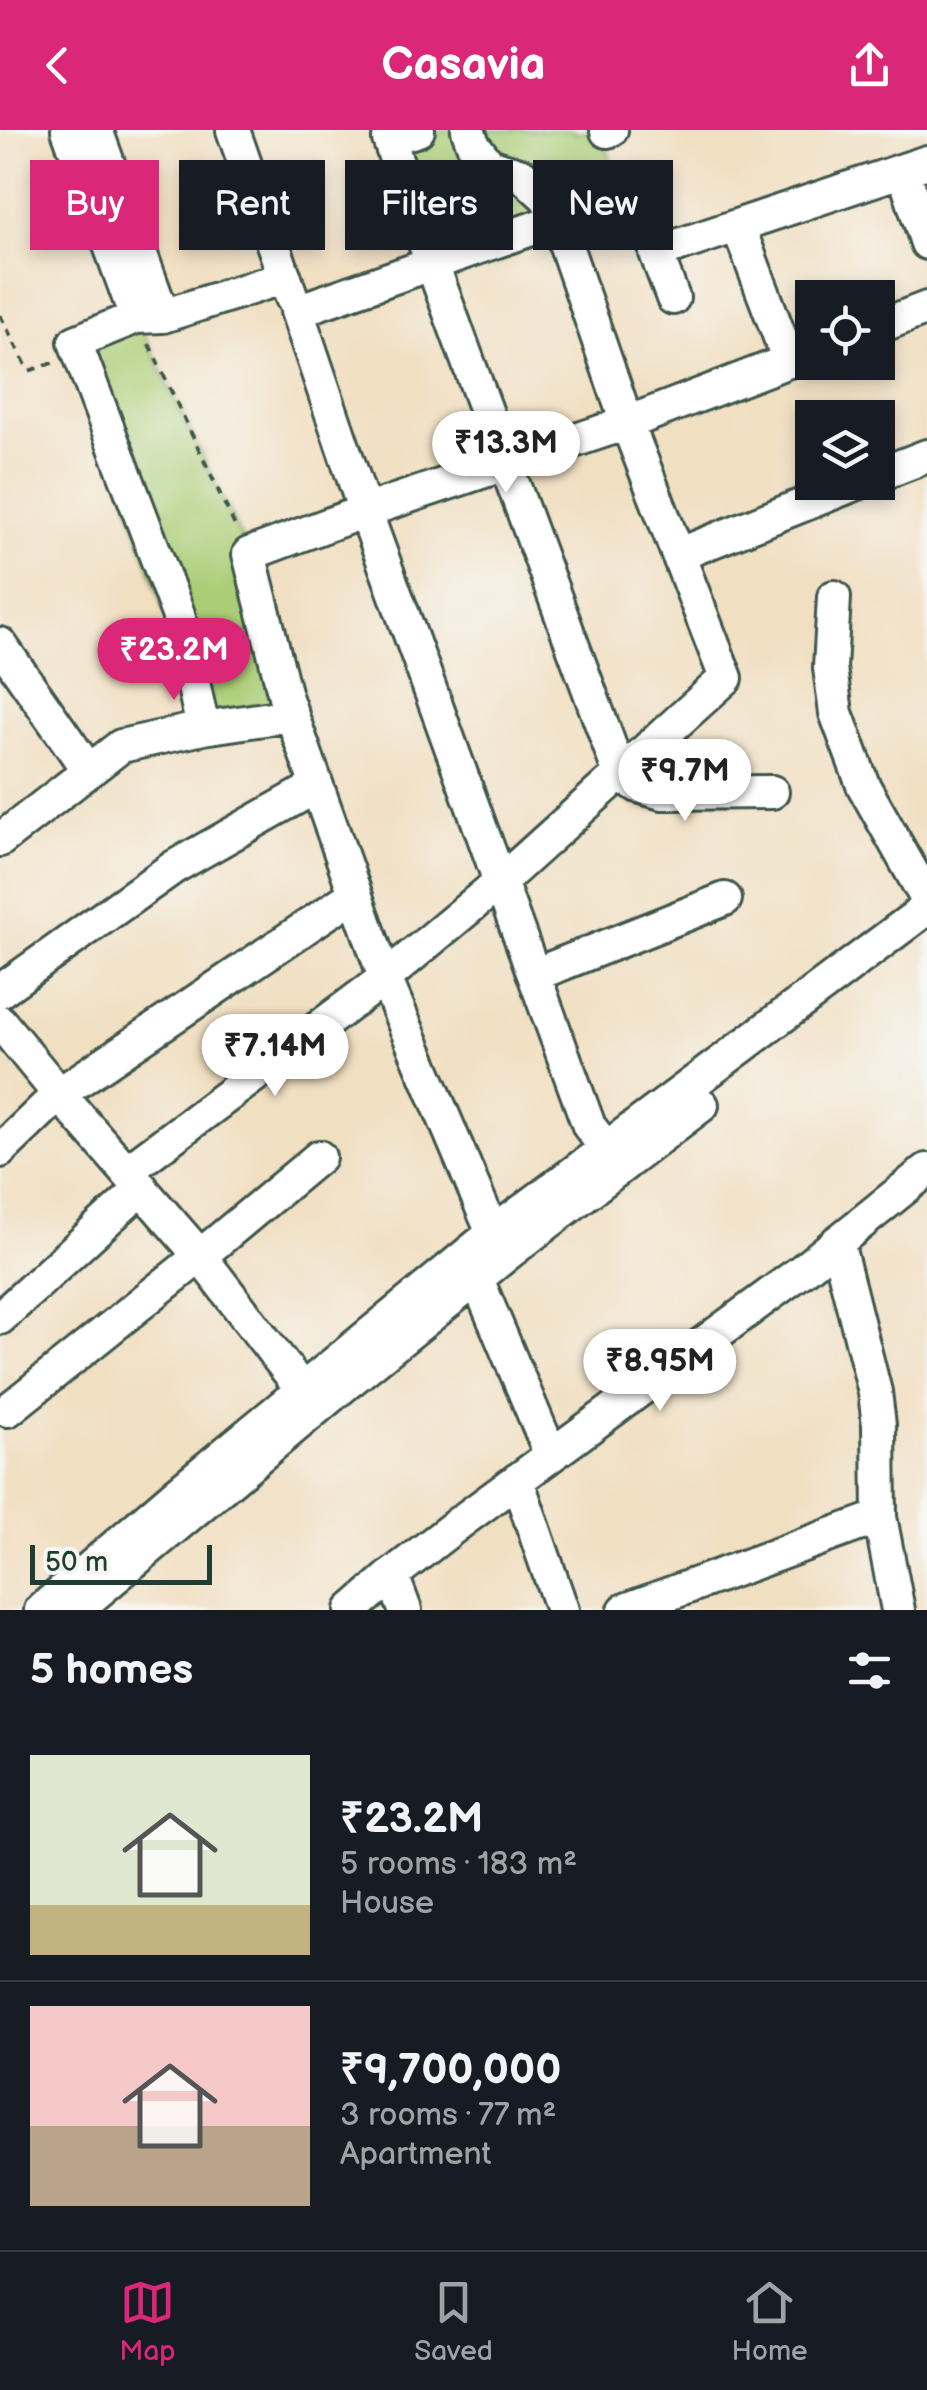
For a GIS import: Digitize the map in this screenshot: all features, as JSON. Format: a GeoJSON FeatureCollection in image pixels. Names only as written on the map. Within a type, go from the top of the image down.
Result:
{"type":"FeatureCollection","features":[{"type":"Feature","properties":{"kind":"street"},"geometry":{"type":"LineString","coordinates":[[68,130],[150,317]]}},
{"type":"Feature","properties":{"kind":"street"},"geometry":{"type":"LineString","coordinates":[[96,130],[150,317]]}},
{"type":"Feature","properties":{"kind":"street"},"geometry":{"type":"LineString","coordinates":[[233,130],[365,511],[589,1126],[606,1148]]}},
{"type":"Feature","properties":{"kind":"street"},"geometry":{"type":"LineString","coordinates":[[418,130],[389,140],[620,774],[638,786],[662,793],[772,792]]}},
{"type":"Feature","properties":{"kind":"street"},"geometry":{"type":"LineString","coordinates":[[468,130],[489,166],[522,176],[533,186]]}},
{"type":"Feature","properties":{"kind":"street"},"geometry":{"type":"LineString","coordinates":[[673,298],[656,253],[915,166],[927,243]]}},
{"type":"Feature","properties":{"kind":"street"},"geometry":{"type":"LineString","coordinates":[[738,226],[795,344]]}},
{"type":"Feature","properties":{"kind":"street"},"geometry":{"type":"LineString","coordinates":[[297,311],[533,228]]}},
{"type":"Feature","properties":{"kind":"street"},"geometry":{"type":"LineString","coordinates":[[0,1318],[134,1180],[500,882],[726,678],[627,422],[567,250]]}},
{"type":"Feature","properties":{"kind":"street"},"geometry":{"type":"LineString","coordinates":[[203,728],[178,614],[75,342],[285,277]]}},
{"type":"Feature","properties":{"kind":"street"},"geometry":{"type":"LineString","coordinates":[[895,320],[927,308]]}},
{"type":"Feature","properties":{"kind":"street"},"geometry":{"type":"LineString","coordinates":[[498,1245],[385,978],[292,715],[248,554],[627,422],[795,358]]}},
{"type":"Feature","properties":{"kind":"street"},"geometry":{"type":"LineString","coordinates":[[895,468],[927,456]]}},
{"type":"Feature","properties":{"kind":"street"},"geometry":{"type":"LineString","coordinates":[[678,555],[815,500]]}},
{"type":"Feature","properties":{"kind":"street"},"geometry":{"type":"LineString","coordinates":[[834,597],[830,668],[836,712],[863,785],[927,900]]}},
{"type":"Feature","properties":{"kind":"street"},"geometry":{"type":"LineString","coordinates":[[0,644],[88,770]]}},
{"type":"Feature","properties":{"kind":"street"},"geometry":{"type":"LineString","coordinates":[[0,840],[120,746],[292,715]]}},
{"type":"Feature","properties":{"kind":"street"},"geometry":{"type":"LineString","coordinates":[[0,991],[174,867],[317,786]]}},
{"type":"Feature","properties":{"kind":"street"},"geometry":{"type":"LineString","coordinates":[[0,1152],[59,1094],[355,894]]}},
{"type":"Feature","properties":{"kind":"street"},"geometry":{"type":"LineString","coordinates":[[534,975],[725,899]]}},
{"type":"Feature","properties":{"kind":"street"},"geometry":{"type":"LineString","coordinates":[[76,1610],[310,1399],[498,1245],[606,1148],[927,908]]}},
{"type":"Feature","properties":{"kind":"street"},"geometry":{"type":"LineString","coordinates":[[40,1610],[178,1492],[477,1279],[498,1245],[927,930]]}},
{"type":"Feature","properties":{"kind":"street"},"geometry":{"type":"LineString","coordinates":[[0,1022],[200,1256],[310,1399]]}},
{"type":"Feature","properties":{"kind":"street"},"geometry":{"type":"LineString","coordinates":[[8,1410],[320,1156]]}},
{"type":"Feature","properties":{"kind":"street"},"geometry":{"type":"LineString","coordinates":[[352,1610],[392,1575],[837,1242],[927,1170]]}},
{"type":"Feature","properties":{"kind":"street"},"geometry":{"type":"LineString","coordinates":[[837,1242],[875,1392],[880,1517],[898,1610]]}},
{"type":"Feature","properties":{"kind":"street"},"geometry":{"type":"LineString","coordinates":[[477,1279],[551,1455]]}},
{"type":"Feature","properties":{"kind":"street"},"geometry":{"type":"LineString","coordinates":[[517,1480],[562,1610]]}},
{"type":"Feature","properties":{"kind":"street"},"geometry":{"type":"LineString","coordinates":[[625,1610],[880,1517]]}},
{"type":"Feature","properties":{"kind":"street"},"geometry":{"type":"LineString","coordinates":[[392,1575],[405,1610]]}},
{"type":"Feature","properties":{"kind":"path"},"geometry":{"type":"LineString","coordinates":[[0,315],[30,371],[79,354]]}},
{"type":"Feature","properties":{"kind":"path"},"geometry":{"type":"LineString","coordinates":[[150,317],[248,554]]}},
{"type":"Feature","properties":{"kind":"green space"},"geometry":{"type":"Polygon","coordinates":[[[443,130],[574,130],[576,134],[601,130],[611,160],[533,160],[533,224],[513,230],[513,160],[409,160],[403,143],[443,130]]]}},
{"type":"Feature","properties":{"kind":"green space"},"geometry":{"type":"Polygon","coordinates":[[[136,317],[249,554],[292,715],[203,728],[75,342],[136,317]]]}}]}
